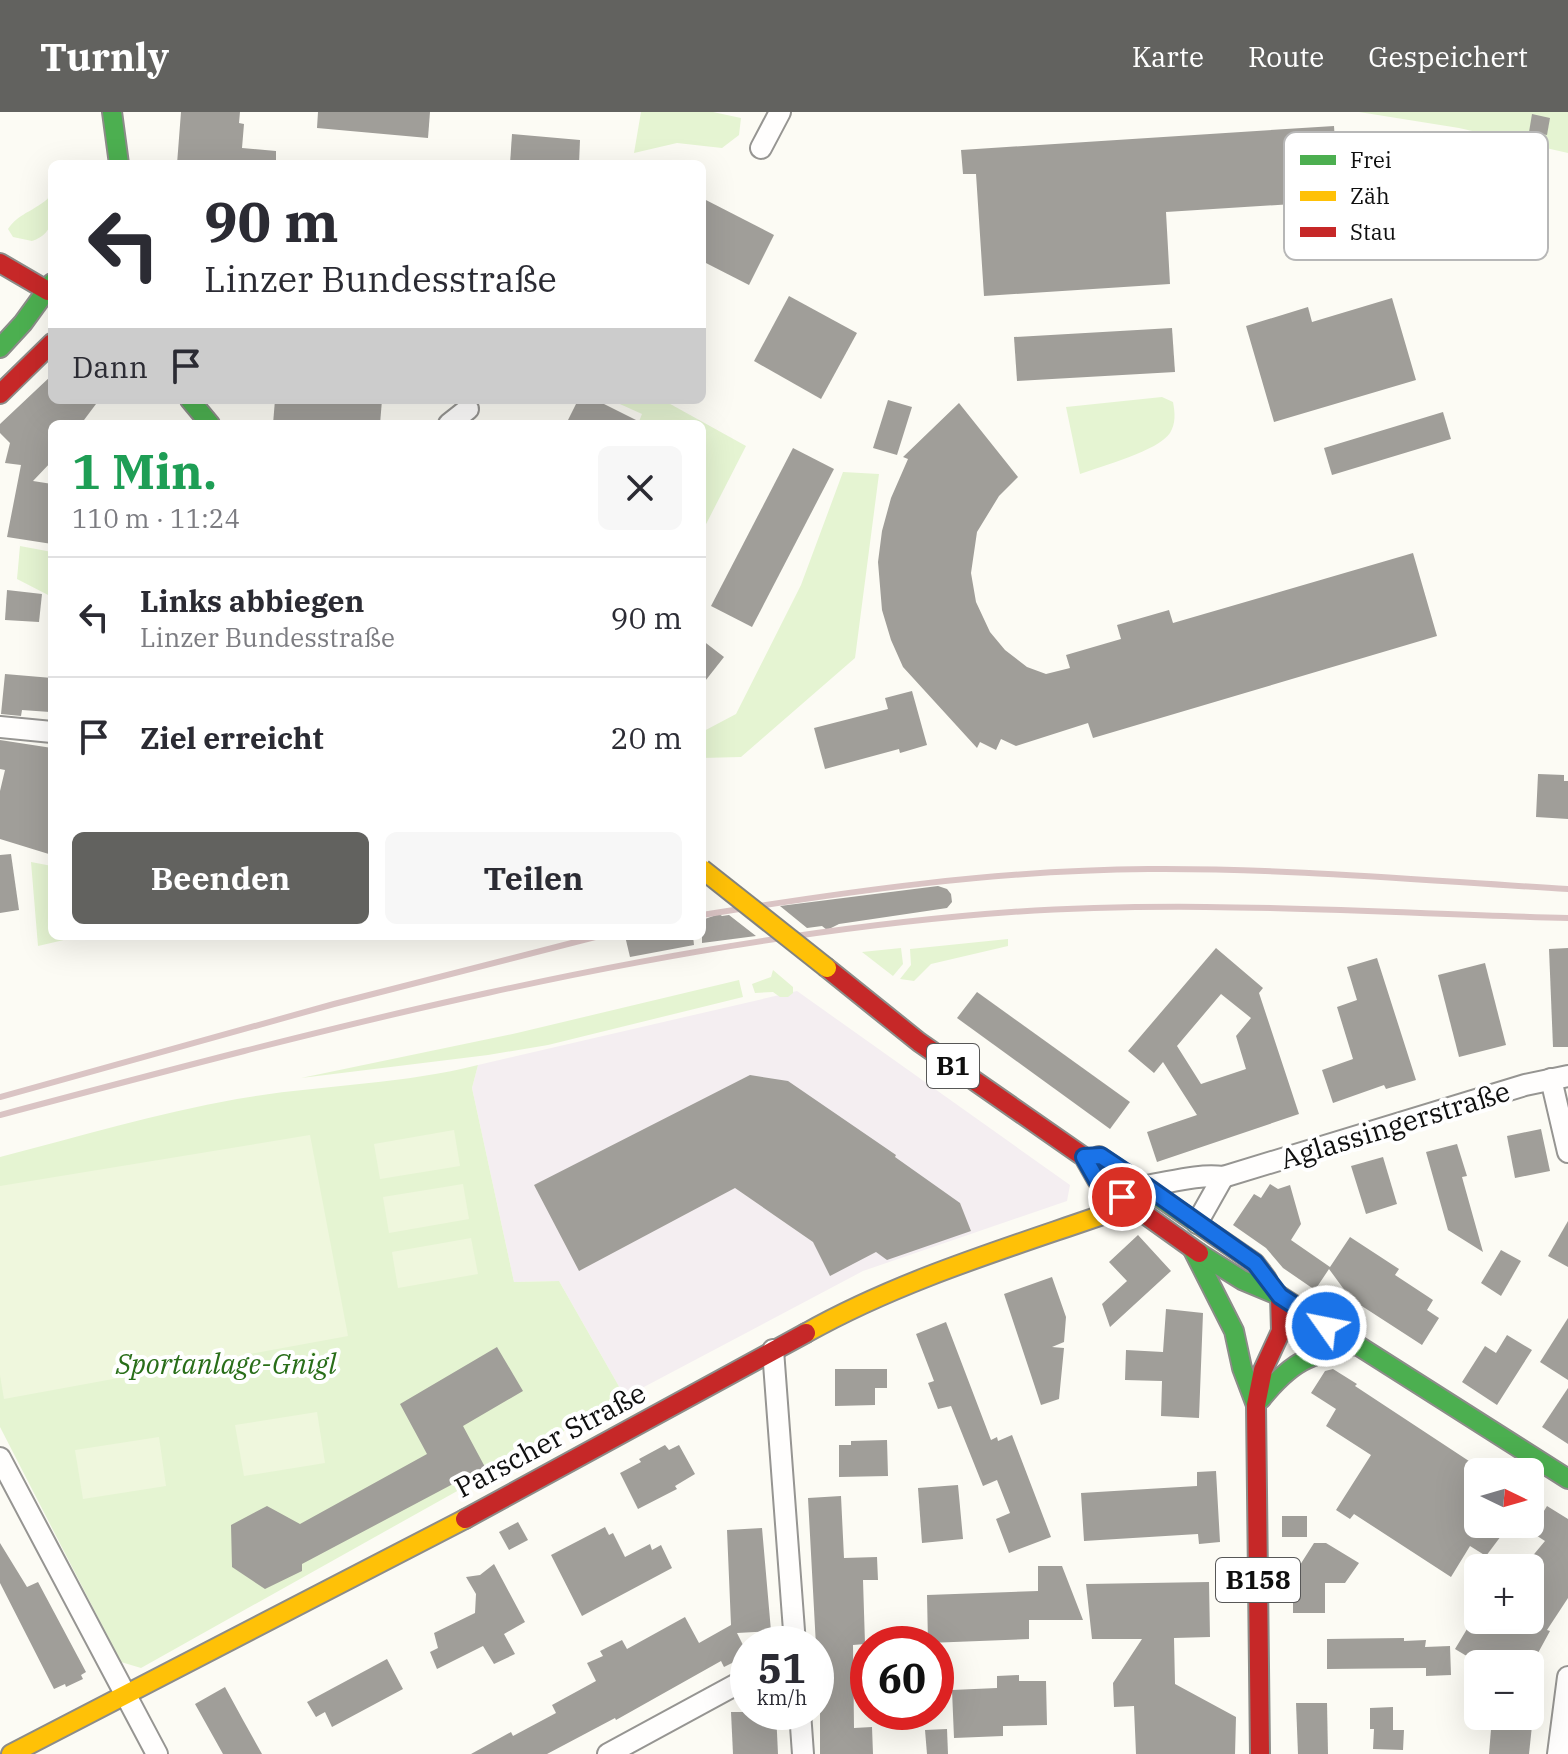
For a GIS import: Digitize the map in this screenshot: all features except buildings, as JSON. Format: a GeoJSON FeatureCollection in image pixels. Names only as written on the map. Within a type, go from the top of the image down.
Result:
{"type":"FeatureCollection","features":[{"type":"Feature","properties":{"kind":"main road"},"geometry":{"type":"LineString","coordinates":[[101,160],[112,115]]}},
{"type":"Feature","properties":{"kind":"main road"},"geometry":{"type":"LineString","coordinates":[[112,115],[118,160]]}},
{"type":"Feature","properties":{"kind":"main road"},"geometry":{"type":"LineString","coordinates":[[0,263],[48,288]]}},
{"type":"Feature","properties":{"kind":"main road"},"geometry":{"type":"LineString","coordinates":[[0,348],[48,293]]}},
{"type":"Feature","properties":{"kind":"main road"},"geometry":{"type":"LineString","coordinates":[[0,394],[48,347]]}},
{"type":"Feature","properties":{"kind":"main road"},"geometry":{"type":"LineString","coordinates":[[193,404],[207,420]]}},
{"type":"Feature","properties":{"kind":"main road","name":"B1"},"geometry":{"type":"LineString","coordinates":[[706,872],[919,1042],[1084,1157],[1097,1180],[1192,1249],[1242,1280],[1280,1296],[1568,1479]]}},
{"type":"Feature","properties":{"kind":"main road","name":"B1"},"geometry":{"type":"LineString","coordinates":[[1084,1157],[1101,1156],[1255,1263],[1280,1296]]}},
{"type":"Feature","properties":{"kind":"main road","name":"Parscher Straße"},"geometry":{"type":"LineString","coordinates":[[11,1754],[511,1495],[832,1318],[894,1289],[1114,1211],[1122,1197]]}},
{"type":"Feature","properties":{"kind":"main road","name":"B158"},"geometry":{"type":"LineString","coordinates":[[1192,1249],[1244,1319],[1242,1368],[1256,1405]]}},
{"type":"Feature","properties":{"kind":"main road"},"geometry":{"type":"LineString","coordinates":[[1244,1319],[1280,1296]]}},
{"type":"Feature","properties":{"kind":"main road","name":"B158"},"geometry":{"type":"LineString","coordinates":[[1260,1754],[1256,1405],[1263,1370],[1281,1331],[1280,1296]]}},
{"type":"Feature","properties":{"kind":"main road"},"geometry":{"type":"LineString","coordinates":[[1256,1405],[1281,1373],[1304,1356],[1355,1345]]}},
{"type":"Feature","properties":{"kind":"street"},"geometry":{"type":"LineString","coordinates":[[761,148],[780,112]]}},
{"type":"Feature","properties":{"kind":"street"},"geometry":{"type":"LineString","coordinates":[[454,420],[468,409]]}},
{"type":"Feature","properties":{"kind":"street"},"geometry":{"type":"LineString","coordinates":[[0,727],[48,732]]}},
{"type":"Feature","properties":{"kind":"street"},"geometry":{"type":"LineString","coordinates":[[1559,1077],[1568,1152]]}},
{"type":"Feature","properties":{"kind":"street","name":"Aglassingerstraße"},"geometry":{"type":"LineString","coordinates":[[1146,1186],[1201,1174],[1223,1177],[1559,1077]]}},
{"type":"Feature","properties":{"kind":"street"},"geometry":{"type":"LineString","coordinates":[[1197,1223],[1223,1177]]}},
{"type":"Feature","properties":{"kind":"street"},"geometry":{"type":"LineString","coordinates":[[773,1350],[794,1626]]}},
{"type":"Feature","properties":{"kind":"street"},"geometry":{"type":"LineString","coordinates":[[0,1458],[157,1754]]}},
{"type":"Feature","properties":{"kind":"street"},"geometry":{"type":"LineString","coordinates":[[1558,1754],[1568,1677]]}},
{"type":"Feature","properties":{"kind":"street"},"geometry":{"type":"LineString","coordinates":[[608,1754],[730,1688]]}},
{"type":"Feature","properties":{"kind":"street"},"geometry":{"type":"LineString","coordinates":[[801,1730],[803,1754]]}},
{"type":"Feature","properties":{"kind":"shaded area"},"geometry":{"type":"Polygon","coordinates":[[[797,991],[1070,1185],[1067,1201],[863,1271],[625,1397],[559,1281],[514,1282],[472,1088],[478,1065],[797,991]]]}},
{"type":"Feature","properties":{"kind":"green space"},"geometry":{"type":"Polygon","coordinates":[[[641,112],[713,112],[741,118],[739,135],[722,148],[677,143],[634,153],[641,112]]]}},
{"type":"Feature","properties":{"kind":"green space"},"geometry":{"type":"Polygon","coordinates":[[[1359,112],[1568,112],[1568,153],[1548,148],[1548,132],[1476,132],[1359,112]]]}},
{"type":"Feature","properties":{"kind":"green space"},"geometry":{"type":"Polygon","coordinates":[[[48,198],[48,229],[45,233],[32,241],[13,237],[8,229],[13,223],[48,198]]]}},
{"type":"Feature","properties":{"kind":"green space"},"geometry":{"type":"Polygon","coordinates":[[[1162,397],[1173,402],[1175,414],[1172,429],[1164,440],[1129,457],[1080,474],[1066,407],[1162,397]]]}},
{"type":"Feature","properties":{"kind":"green space"},"geometry":{"type":"Polygon","coordinates":[[[620,404],[670,404],[699,420],[640,420],[642,414],[620,404]]]}},
{"type":"Feature","properties":{"kind":"green space"},"geometry":{"type":"Polygon","coordinates":[[[706,424],[746,446],[706,524],[706,424]]]}},
{"type":"Feature","properties":{"kind":"green space"},"geometry":{"type":"Polygon","coordinates":[[[843,472],[879,474],[855,658],[741,757],[706,758],[706,730],[736,714],[801,585],[843,472]]]}},
{"type":"Feature","properties":{"kind":"green space"},"geometry":{"type":"Polygon","coordinates":[[[20,546],[48,551],[48,595],[17,579],[20,546]]]}},
{"type":"Feature","properties":{"kind":"green space"},"geometry":{"type":"Polygon","coordinates":[[[31,862],[48,865],[48,940],[64,940],[38,946],[31,862]]]}},
{"type":"Feature","properties":{"kind":"green space"},"geometry":{"type":"Polygon","coordinates":[[[1008,939],[1008,946],[931,964],[914,981],[900,979],[911,965],[910,949],[1008,939]]]}},
{"type":"Feature","properties":{"kind":"green space"},"geometry":{"type":"Polygon","coordinates":[[[901,948],[903,964],[893,976],[862,952],[901,948]]]}},
{"type":"Feature","properties":{"kind":"green space"},"geometry":{"type":"Polygon","coordinates":[[[773,970],[793,987],[793,993],[788,997],[780,997],[773,992],[755,993],[752,984],[771,977],[773,970]]]}},
{"type":"Feature","properties":{"kind":"green space"},"geometry":{"type":"Polygon","coordinates":[[[739,980],[743,997],[548,1045],[301,1078],[517,1033],[739,980]]]}},
{"type":"Feature","properties":{"kind":"green space","name":"Sportanlage-Gnigl"},"geometry":{"type":"Polygon","coordinates":[[[478,1065],[472,1088],[514,1282],[559,1281],[625,1397],[141,1668],[121,1662],[0,1427],[0,1157],[207,1105],[267,1094],[419,1077],[478,1065]]]}},
{"type":"Feature","properties":{"kind":"green space"},"geometry":{"type":"Polygon","coordinates":[[[454,1130],[460,1166],[380,1179],[374,1144],[454,1130]]]}},
{"type":"Feature","properties":{"kind":"green space"},"geometry":{"type":"Polygon","coordinates":[[[310,1135],[348,1336],[4,1399],[0,1375],[0,1186],[310,1135]]]}},
{"type":"Feature","properties":{"kind":"green space"},"geometry":{"type":"Polygon","coordinates":[[[463,1184],[469,1219],[389,1233],[383,1197],[463,1184]]]}},
{"type":"Feature","properties":{"kind":"green space"},"geometry":{"type":"Polygon","coordinates":[[[471,1238],[478,1274],[398,1288],[392,1252],[471,1238]]]}},
{"type":"Feature","properties":{"kind":"green space"},"geometry":{"type":"Polygon","coordinates":[[[317,1412],[325,1463],[244,1476],[235,1425],[317,1412]]]}},
{"type":"Feature","properties":{"kind":"green space"},"geometry":{"type":"Polygon","coordinates":[[[159,1437],[166,1486],[83,1499],[75,1450],[159,1437]]]}},
{"type":"Feature","properties":{"kind":"railway"},"geometry":{"type":"LineString","coordinates":[[706,914],[924,883],[1093,870],[1254,871],[1568,889]]}},
{"type":"Feature","properties":{"kind":"railway"},"geometry":{"type":"LineString","coordinates":[[0,1115],[243,1051],[488,993],[612,967],[860,927],[985,914],[1131,907],[1276,908],[1568,918]]}},
{"type":"Feature","properties":{"kind":"railway"},"geometry":{"type":"LineString","coordinates":[[0,1097],[334,1004],[583,940]]}},
{"type":"Feature","properties":{"kind":"traffic: fast"},"geometry":{"type":"LineString","coordinates":[[112,112],[118,160]]}},
{"type":"Feature","properties":{"kind":"traffic: fast"},"geometry":{"type":"LineString","coordinates":[[0,348],[48,289]]}},
{"type":"Feature","properties":{"kind":"traffic: fast"},"geometry":{"type":"LineString","coordinates":[[193,404],[207,420]]}},
{"type":"Feature","properties":{"kind":"traffic: fast"},"geometry":{"type":"LineString","coordinates":[[1099,1156],[1255,1263],[1267,1279]]}},
{"type":"Feature","properties":{"kind":"traffic: fast"},"geometry":{"type":"LineString","coordinates":[[1193,1250],[1234,1331],[1242,1368],[1256,1405]]}},
{"type":"Feature","properties":{"kind":"traffic: fast"},"geometry":{"type":"LineString","coordinates":[[1199,1253],[1242,1280],[1280,1296],[1568,1479]]}},
{"type":"Feature","properties":{"kind":"traffic: fast"},"geometry":{"type":"LineString","coordinates":[[1261,1399],[1282,1376],[1302,1362],[1325,1352],[1355,1345]]}},
{"type":"Feature","properties":{"kind":"traffic: slow"},"geometry":{"type":"LineString","coordinates":[[706,872],[827,968]]}},
{"type":"Feature","properties":{"kind":"traffic: slow"},"geometry":{"type":"LineString","coordinates":[[806,1333],[918,1280],[1114,1211],[1122,1197]]}},
{"type":"Feature","properties":{"kind":"traffic: slow"},"geometry":{"type":"LineString","coordinates":[[11,1754],[465,1519]]}},
{"type":"Feature","properties":{"kind":"traffic: jam"},"geometry":{"type":"LineString","coordinates":[[0,263],[48,291]]}},
{"type":"Feature","properties":{"kind":"traffic: jam"},"geometry":{"type":"LineString","coordinates":[[0,394],[48,347]]}},
{"type":"Feature","properties":{"kind":"traffic: jam"},"geometry":{"type":"LineString","coordinates":[[827,968],[919,1042],[1084,1157],[1097,1180],[1199,1253]]}},
{"type":"Feature","properties":{"kind":"traffic: jam"},"geometry":{"type":"LineString","coordinates":[[1260,1754],[1256,1405],[1263,1370],[1281,1331],[1280,1296]]}},
{"type":"Feature","properties":{"kind":"traffic: jam"},"geometry":{"type":"LineString","coordinates":[[465,1519],[806,1333]]}},
{"type":"Feature","properties":{"kind":"route"},"geometry":{"type":"LineString","coordinates":[[1122,1197],[1097,1180],[1084,1157],[1101,1156],[1146,1186],[1255,1263],[1280,1296],[1326,1326]]}}]}
